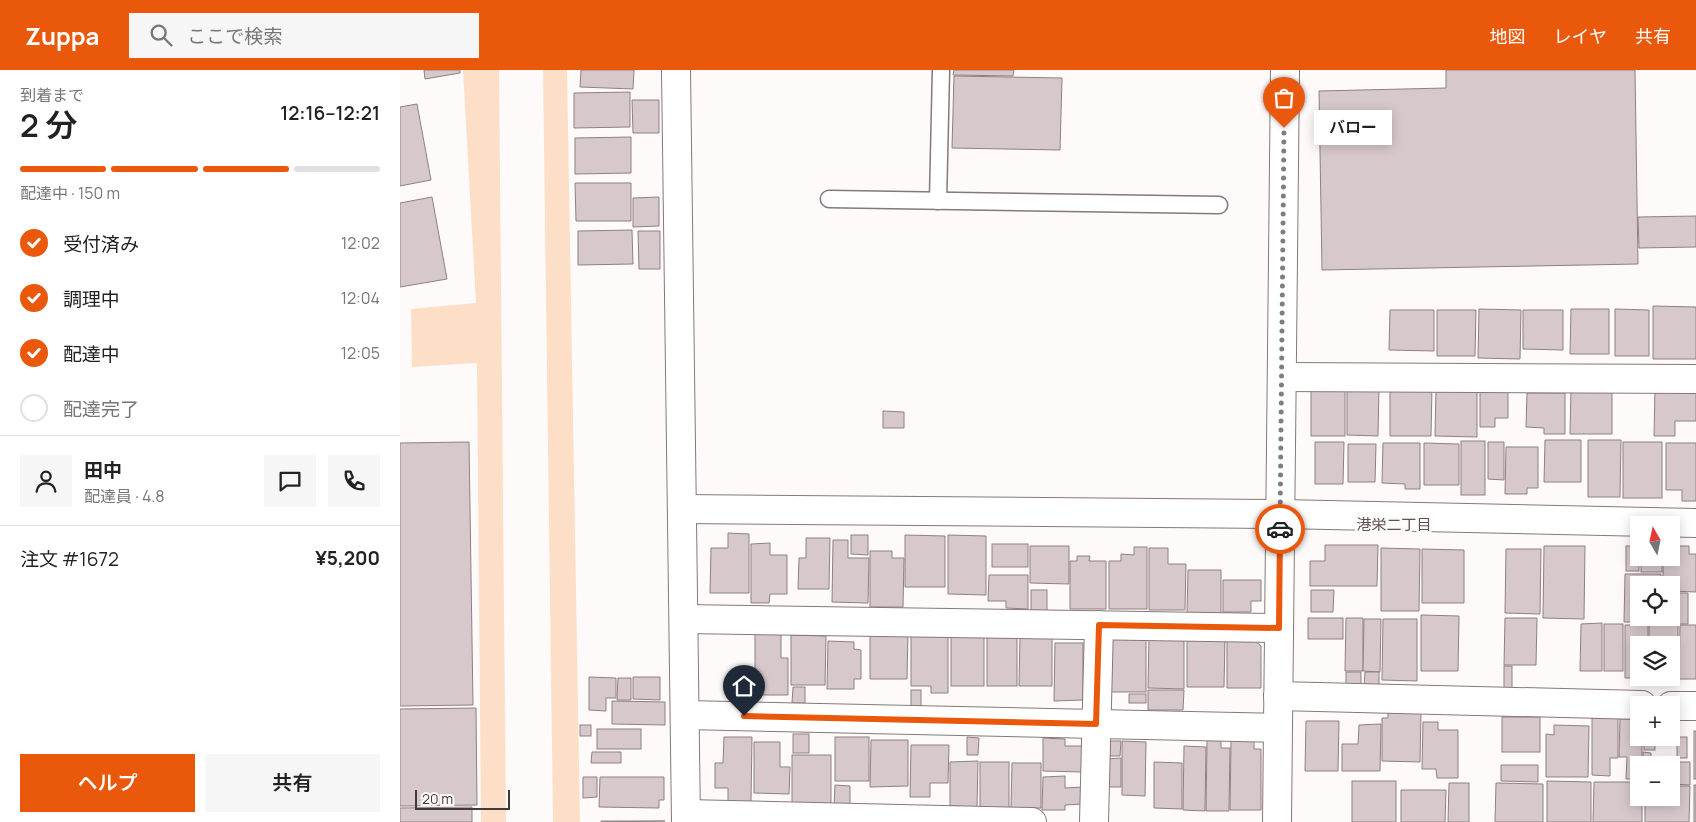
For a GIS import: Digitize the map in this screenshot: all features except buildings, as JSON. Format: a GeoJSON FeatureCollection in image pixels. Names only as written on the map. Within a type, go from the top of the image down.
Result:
{"type":"FeatureCollection","features":[{"type":"Feature","properties":{"kind":"street"},"geometry":{"type":"LineString","coordinates":[[676,70],[686,818],[1032,822]]}},
{"type":"Feature","properties":{"kind":"street"},"geometry":{"type":"LineString","coordinates":[[1278,822],[1285,70]]}},
{"type":"Feature","properties":{"kind":"street"},"geometry":{"type":"LineString","coordinates":[[1282,377],[1696,379]]}},
{"type":"Feature","properties":{"kind":"street"},"geometry":{"type":"LineString","coordinates":[[682,509],[1281,514],[1696,523]]}},
{"type":"Feature","properties":{"kind":"street"},"geometry":{"type":"LineString","coordinates":[[684,619],[1279,628]]}},
{"type":"Feature","properties":{"kind":"street"},"geometry":{"type":"LineString","coordinates":[[1094,822],[1099,625]]}},
{"type":"Feature","properties":{"kind":"street"},"geometry":{"type":"LineString","coordinates":[[1278,696],[1630,705]]}},
{"type":"Feature","properties":{"kind":"street"},"geometry":{"type":"LineString","coordinates":[[1680,706],[1696,706]]}},
{"type":"Feature","properties":{"kind":"street"},"geometry":{"type":"LineString","coordinates":[[685,715],[1278,728]]}},
{"type":"Feature","properties":{"kind":"lane"},"geometry":{"type":"LineString","coordinates":[[938,201],[940,70]]}},
{"type":"Feature","properties":{"kind":"lane"},"geometry":{"type":"LineString","coordinates":[[829,199],[1218,205]]}},
{"type":"Feature","properties":{"kind":"shaded area"},"geometry":{"type":"Polygon","coordinates":[[[463,70],[499,70],[506,822],[481,822],[477,363],[412,367],[411,309],[476,303],[463,70]]]}},
{"type":"Feature","properties":{"kind":"shaded area"},"geometry":{"type":"Polygon","coordinates":[[[543,70],[567,70],[580,822],[553,822],[543,70]]]}},
{"type":"Feature","properties":{"kind":"way so far"},"geometry":{"type":"LineString","coordinates":[[1280,529],[1284,128]]}},
{"type":"Feature","properties":{"kind":"place","name":"バロー"},"geometry":{"type":"Point","coordinates":[1284,128]}},
{"type":"Feature","properties":{"kind":"district","name":"港栄二丁目"},"geometry":{"type":"Point","coordinates":[1394,525]}},
{"type":"Feature","properties":{"kind":"route"},"geometry":{"type":"LineString","coordinates":[[744,716],[1096,724],[1099,625],[1279,628],[1280,529]]}}]}
